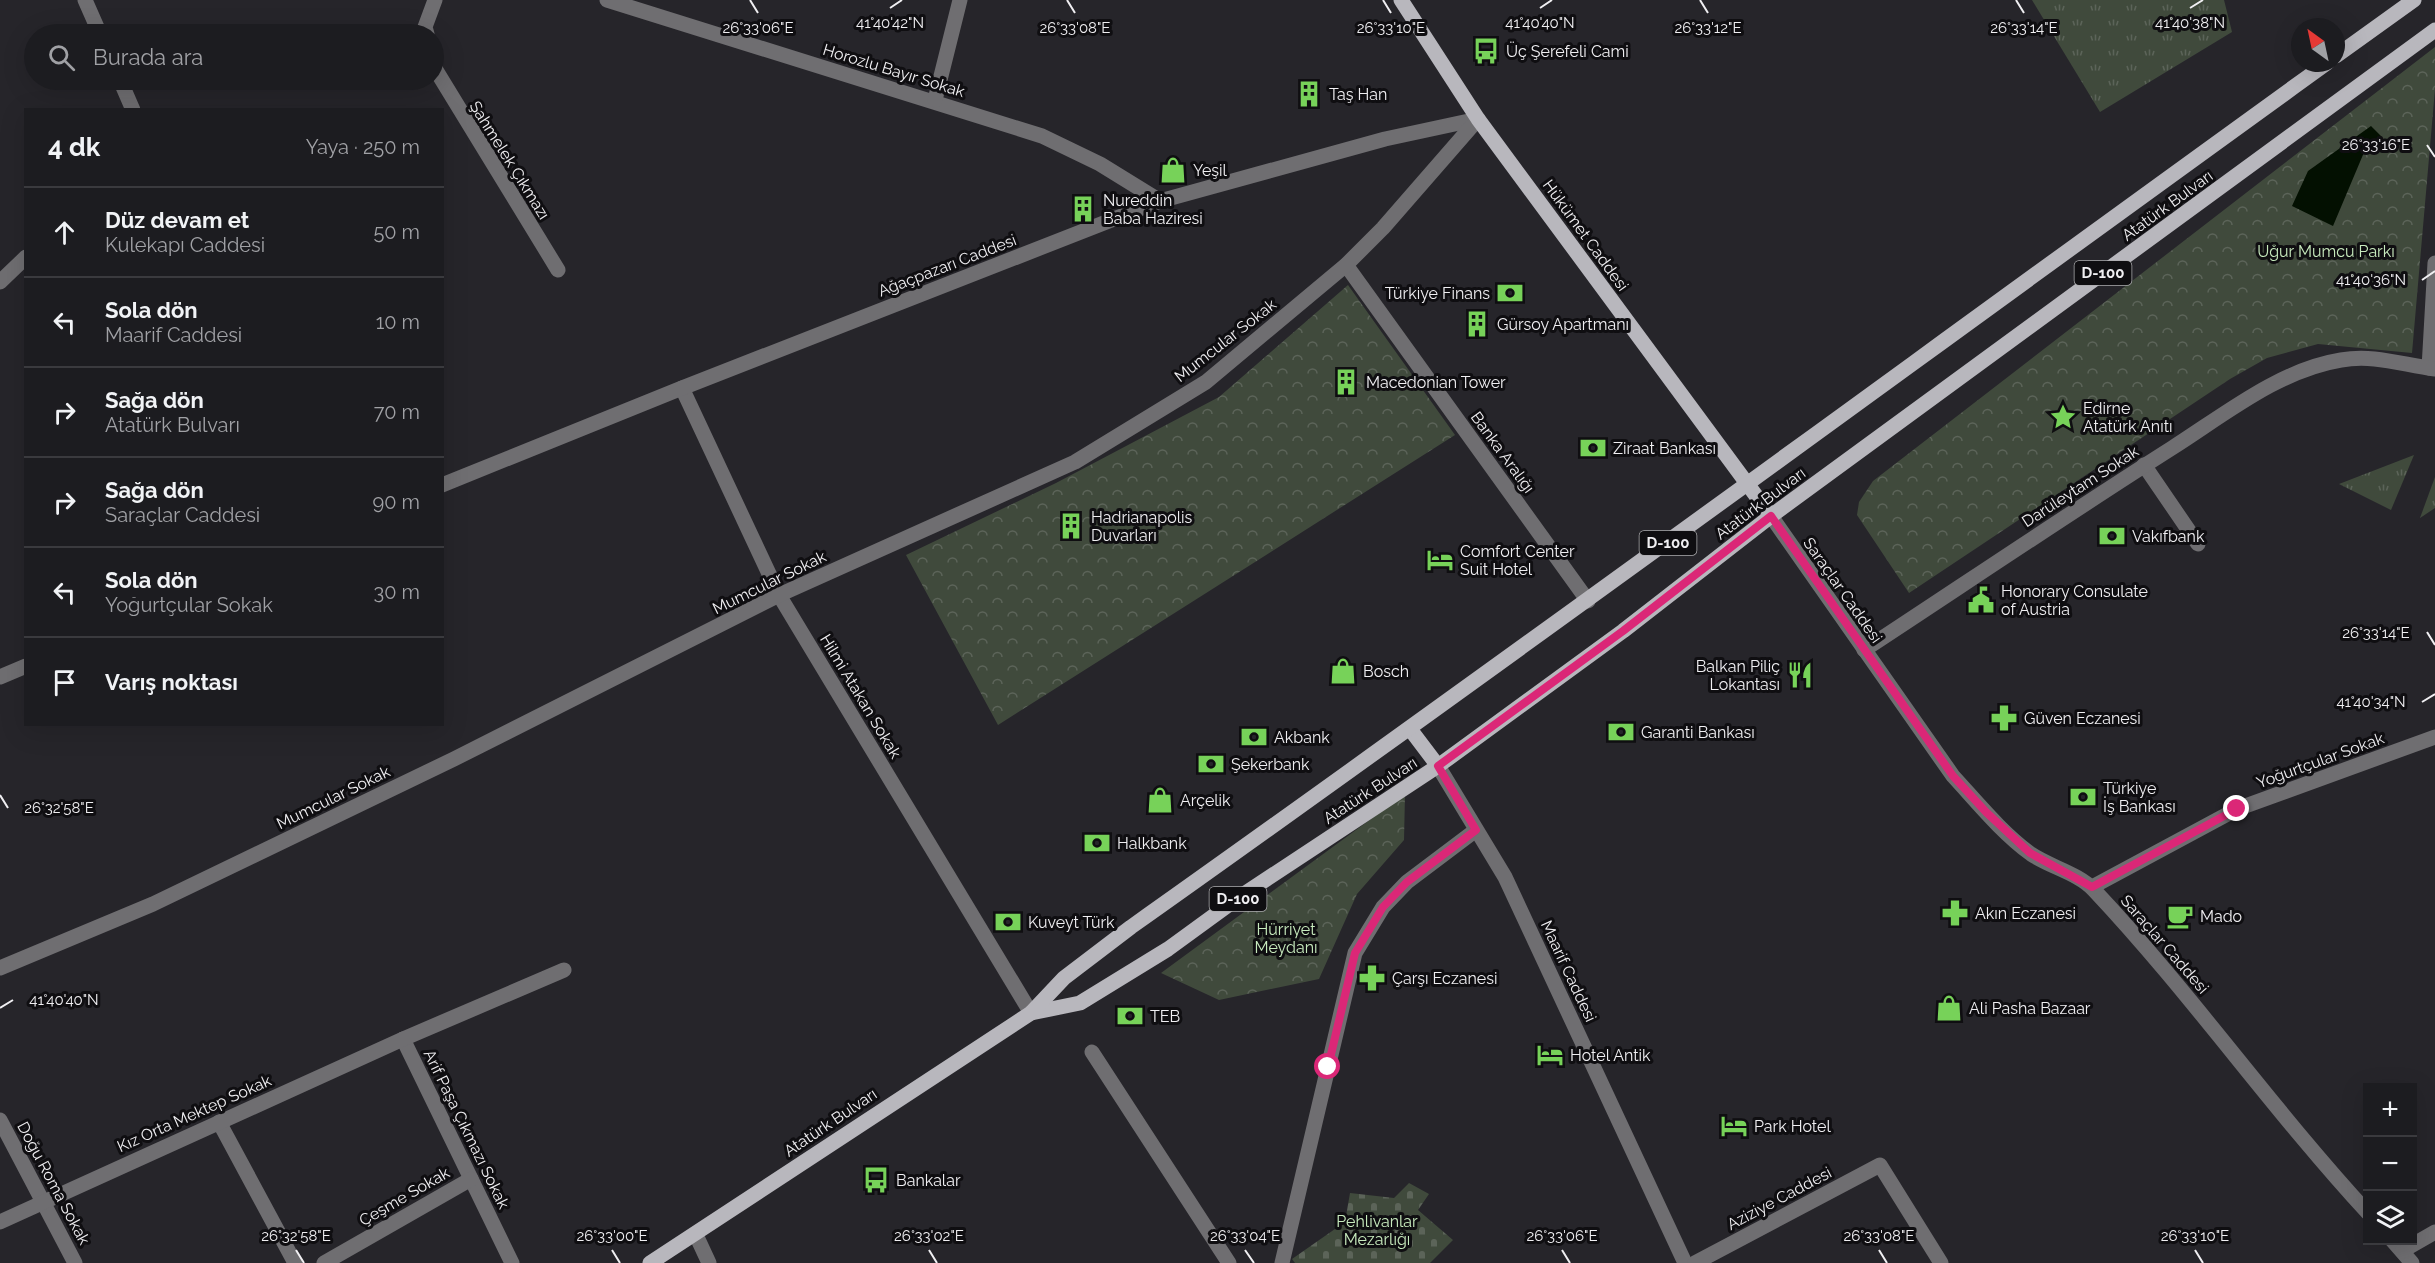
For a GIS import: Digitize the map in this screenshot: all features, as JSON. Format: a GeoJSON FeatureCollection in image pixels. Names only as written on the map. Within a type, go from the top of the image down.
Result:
{"type":"FeatureCollection","features":[{"type":"Feature","properties":{"kind":"main road","name":"Hükümet Caddesi"},"geometry":{"type":"LineString","coordinates":[[1401,0],[1478,119],[1771,516]]}},
{"type":"Feature","properties":{"kind":"main road"},"geometry":{"type":"LineString","coordinates":[[2345,50],[2414,0]]}},
{"type":"Feature","properties":{"kind":"main road","name":"Atatürk Bulvarı"},"geometry":{"type":"LineString","coordinates":[[1031,1013],[1080,1003],[1168,949],[1238,898],[1438,766],[1623,631],[1771,516],[2435,30]]}},
{"type":"Feature","properties":{"kind":"main road","name":"Atatürk Bulvarı"},"geometry":{"type":"LineString","coordinates":[[650,1263],[696,1235],[845,1133],[1031,1013],[1064,978],[1131,927],[1588,601],[2140,196],[2314,72]]}},
{"type":"Feature","properties":{"kind":"main road"},"geometry":{"type":"LineString","coordinates":[[1410,729],[1438,766]]}},
{"type":"Feature","properties":{"kind":"street"},"geometry":{"type":"LineString","coordinates":[[85,0],[96,24]]}},
{"type":"Feature","properties":{"kind":"street"},"geometry":{"type":"LineString","coordinates":[[426,24],[435,0]]}},
{"type":"Feature","properties":{"kind":"street","name":"Horozlu Bayır Sokak"},"geometry":{"type":"LineString","coordinates":[[607,0],[1042,135],[1100,164],[1160,201]]}},
{"type":"Feature","properties":{"kind":"street"},"geometry":{"type":"LineString","coordinates":[[935,100],[960,0]]}},
{"type":"Feature","properties":{"kind":"street","name":"Şahmelek Çıkmazı"},"geometry":{"type":"LineString","coordinates":[[444,83],[558,270]]}},
{"type":"Feature","properties":{"kind":"street"},"geometry":{"type":"LineString","coordinates":[[124,90],[132,108]]}},
{"type":"Feature","properties":{"kind":"street","name":"Ağaçpazarı Caddesi"},"geometry":{"type":"LineString","coordinates":[[449,482],[1160,201],[1386,139],[1478,119]]}},
{"type":"Feature","properties":{"kind":"street","name":"Mumcular Sokak"},"geometry":{"type":"LineString","coordinates":[[0,968],[175,894],[454,759],[779,595],[1075,462],[1206,382],[1346,265],[1383,228],[1478,119]]}},
{"type":"Feature","properties":{"kind":"street"},"geometry":{"type":"LineString","coordinates":[[0,282],[24,259]]}},
{"type":"Feature","properties":{"kind":"street"},"geometry":{"type":"LineString","coordinates":[[2432,368],[2435,263]]}},
{"type":"Feature","properties":{"kind":"street","name":"Banka Aralığı"},"geometry":{"type":"LineString","coordinates":[[1346,265],[1588,601]]}},
{"type":"Feature","properties":{"kind":"street","name":"Darüleytam Sokak"},"geometry":{"type":"LineString","coordinates":[[1864,651],[2144,465],[2247,400],[2299,372],[2341,360],[2378,357],[2432,368]]}},
{"type":"Feature","properties":{"kind":"street","name":"Hilmi Atakan Sokak"},"geometry":{"type":"LineString","coordinates":[[682,388],[779,595],[1031,1013]]}},
{"type":"Feature","properties":{"kind":"street"},"geometry":{"type":"LineString","coordinates":[[2144,465],[2198,544]]}},
{"type":"Feature","properties":{"kind":"street","name":"Saraçlar Caddesi"},"geometry":{"type":"LineString","coordinates":[[1771,516],[1953,776],[1986,812],[2030,853],[2092,887],[2228,1045],[2314,1155],[2363,1210]]}},
{"type":"Feature","properties":{"kind":"street"},"geometry":{"type":"LineString","coordinates":[[0,677],[24,667]]}},
{"type":"Feature","properties":{"kind":"street","name":"Yoğurtçular Sokak"},"geometry":{"type":"LineString","coordinates":[[2092,887],[2237,809],[2433,742]]}},
{"type":"Feature","properties":{"kind":"street","name":"Maarif Caddesi"},"geometry":{"type":"LineString","coordinates":[[1438,766],[1505,877],[1684,1263]]}},
{"type":"Feature","properties":{"kind":"street"},"geometry":{"type":"LineString","coordinates":[[1282,1263],[1355,953],[1383,907],[1407,882],[1476,830]]}},
{"type":"Feature","properties":{"kind":"street","name":"Arif Paşa Çıkmazı Sokak"},"geometry":{"type":"LineString","coordinates":[[512,1263],[403,1039],[564,970]]}},
{"type":"Feature","properties":{"kind":"street","name":"Kız Orta Mektep Sokak"},"geometry":{"type":"LineString","coordinates":[[0,1222],[403,1039]]}},
{"type":"Feature","properties":{"kind":"street"},"geometry":{"type":"LineString","coordinates":[[1092,1052],[1229,1263]]}},
{"type":"Feature","properties":{"kind":"street","name":"Doğu Roma Sokak"},"geometry":{"type":"LineString","coordinates":[[0,1120],[75,1263]]}},
{"type":"Feature","properties":{"kind":"street"},"geometry":{"type":"LineString","coordinates":[[219,1122],[295,1263]]}},
{"type":"Feature","properties":{"kind":"street","name":"Aziziye Caddesi"},"geometry":{"type":"LineString","coordinates":[[1695,1263],[1880,1165],[1941,1263]]}},
{"type":"Feature","properties":{"kind":"street","name":"Çeşme Sokak"},"geometry":{"type":"LineString","coordinates":[[324,1263],[471,1179]]}},
{"type":"Feature","properties":{"kind":"street"},"geometry":{"type":"LineString","coordinates":[[2402,1252],[2435,1232]]}},
{"type":"Feature","properties":{"kind":"street"},"geometry":{"type":"LineString","coordinates":[[696,1235],[709,1263]]}},
{"type":"Feature","properties":{"kind":"green space"},"geometry":{"type":"Polygon","coordinates":[[[2032,0],[2224,0],[2232,32],[2100,112],[2032,0]]]}},
{"type":"Feature","properties":{"kind":"green space","name":"Uğur Mumcu Parkı"},"geometry":{"type":"Polygon","coordinates":[[[2435,47],[2435,89],[2412,353],[2318,344],[2267,358],[2230,379],[1909,593],[1857,515],[1859,502],[1873,481],[2435,47]]]}},
{"type":"Feature","properties":{"kind":"green space"},"geometry":{"type":"Polygon","coordinates":[[[1348,285],[1455,435],[998,725],[906,555],[1056,483],[1219,397],[1348,285]]]}},
{"type":"Feature","properties":{"kind":"green space"},"geometry":{"type":"Polygon","coordinates":[[[2414,455],[2391,510],[2339,484],[2414,455]]]}},
{"type":"Feature","properties":{"kind":"green space"},"geometry":{"type":"Polygon","coordinates":[[[2435,477],[2435,508],[2420,518],[2435,477]]]}},
{"type":"Feature","properties":{"kind":"green space","name":"Hürriyet Meydanı"},"geometry":{"type":"Polygon","coordinates":[[[1405,794],[1404,840],[1357,894],[1319,979],[1219,1000],[1161,973],[1405,794]]]}},
{"type":"Feature","properties":{"kind":"green space","name":"Pehlivanlar Mezarlığı"},"geometry":{"type":"Polygon","coordinates":[[[1409,1183],[1429,1194],[1418,1210],[1453,1240],[1430,1263],[1295,1263],[1292,1259],[1345,1222],[1350,1193],[1394,1198],[1409,1183]]]}},
{"type":"Feature","properties":{"kind":"shaded area"},"geometry":{"type":"Polygon","coordinates":[[[2371,126],[2382,137],[2365,150],[2333,226],[2292,206],[2308,171],[2371,126]]]}},
{"type":"Feature","properties":{"kind":"place","name":"Üç Şerefeli Cami"},"geometry":{"type":"Point","coordinates":[1486,51]}},
{"type":"Feature","properties":{"kind":"place","name":"Taş Han"},"geometry":{"type":"Point","coordinates":[1309,94]}},
{"type":"Feature","properties":{"kind":"place","name":"Yeşil"},"geometry":{"type":"Point","coordinates":[1173,170]}},
{"type":"Feature","properties":{"kind":"place","name":"Nureddin Baba Haziresi"},"geometry":{"type":"Point","coordinates":[1083,209]}},
{"type":"Feature","properties":{"kind":"place","name":"Türkiye Finans"},"geometry":{"type":"Point","coordinates":[1510,293]}},
{"type":"Feature","properties":{"kind":"place","name":"Gürsoy Apartmanı"},"geometry":{"type":"Point","coordinates":[1477,324]}},
{"type":"Feature","properties":{"kind":"place","name":"Macedonian Tower"},"geometry":{"type":"Point","coordinates":[1346,382]}},
{"type":"Feature","properties":{"kind":"place","name":"Edirne Atatürk Anıtı"},"geometry":{"type":"Point","coordinates":[2063,417]}},
{"type":"Feature","properties":{"kind":"place","name":"Ziraat Bankası"},"geometry":{"type":"Point","coordinates":[1593,448]}},
{"type":"Feature","properties":{"kind":"place","name":"Hadrianapolis Duvarları"},"geometry":{"type":"Point","coordinates":[1071,526]}},
{"type":"Feature","properties":{"kind":"place","name":"Vakıfbank"},"geometry":{"type":"Point","coordinates":[2112,536]}},
{"type":"Feature","properties":{"kind":"place","name":"Comfort Center Suit Hotel"},"geometry":{"type":"Point","coordinates":[1440,560]}},
{"type":"Feature","properties":{"kind":"place","name":"Honorary Consulate of Austria"},"geometry":{"type":"Point","coordinates":[1981,600]}},
{"type":"Feature","properties":{"kind":"place","name":"Bosch"},"geometry":{"type":"Point","coordinates":[1343,671]}},
{"type":"Feature","properties":{"kind":"place","name":"Balkan Piliç Lokantası"},"geometry":{"type":"Point","coordinates":[1800,675]}},
{"type":"Feature","properties":{"kind":"place","name":"Güven Eczanesi"},"geometry":{"type":"Point","coordinates":[2004,718]}},
{"type":"Feature","properties":{"kind":"place","name":"Garanti Bankası"},"geometry":{"type":"Point","coordinates":[1621,732]}},
{"type":"Feature","properties":{"kind":"place","name":"Akbank"},"geometry":{"type":"Point","coordinates":[1254,737]}},
{"type":"Feature","properties":{"kind":"place","name":"Şekerbank"},"geometry":{"type":"Point","coordinates":[1211,764]}},
{"type":"Feature","properties":{"kind":"place","name":"Türkiye İş Bankası"},"geometry":{"type":"Point","coordinates":[2083,797]}},
{"type":"Feature","properties":{"kind":"place","name":"Arçelik"},"geometry":{"type":"Point","coordinates":[1160,800]}},
{"type":"Feature","properties":{"kind":"place","name":"Halkbank"},"geometry":{"type":"Point","coordinates":[1097,843]}},
{"type":"Feature","properties":{"kind":"place","name":"Akın Eczanesi"},"geometry":{"type":"Point","coordinates":[1955,913]}},
{"type":"Feature","properties":{"kind":"place","name":"Mado"},"geometry":{"type":"Point","coordinates":[2180,916]}},
{"type":"Feature","properties":{"kind":"place","name":"Kuveyt Türk"},"geometry":{"type":"Point","coordinates":[1008,922]}},
{"type":"Feature","properties":{"kind":"place","name":"Çarşı Eczanesi"},"geometry":{"type":"Point","coordinates":[1372,978]}},
{"type":"Feature","properties":{"kind":"place","name":"Ali Pasha Bazaar"},"geometry":{"type":"Point","coordinates":[1949,1008]}},
{"type":"Feature","properties":{"kind":"place","name":"TEB"},"geometry":{"type":"Point","coordinates":[1130,1016]}},
{"type":"Feature","properties":{"kind":"place","name":"Hotel Antik"},"geometry":{"type":"Point","coordinates":[1550,1055]}},
{"type":"Feature","properties":{"kind":"place","name":"Park Hotel"},"geometry":{"type":"Point","coordinates":[1734,1126]}},
{"type":"Feature","properties":{"kind":"place","name":"Bankalar"},"geometry":{"type":"Point","coordinates":[876,1180]}},
{"type":"Feature","properties":{"kind":"route"},"geometry":{"type":"LineString","coordinates":[[1328,1067],[1355,953],[1383,907],[1407,882],[1476,830],[1438,766],[1623,631],[1771,516],[1953,776],[1986,812],[2030,853],[2092,887],[2237,809]]}}]}
